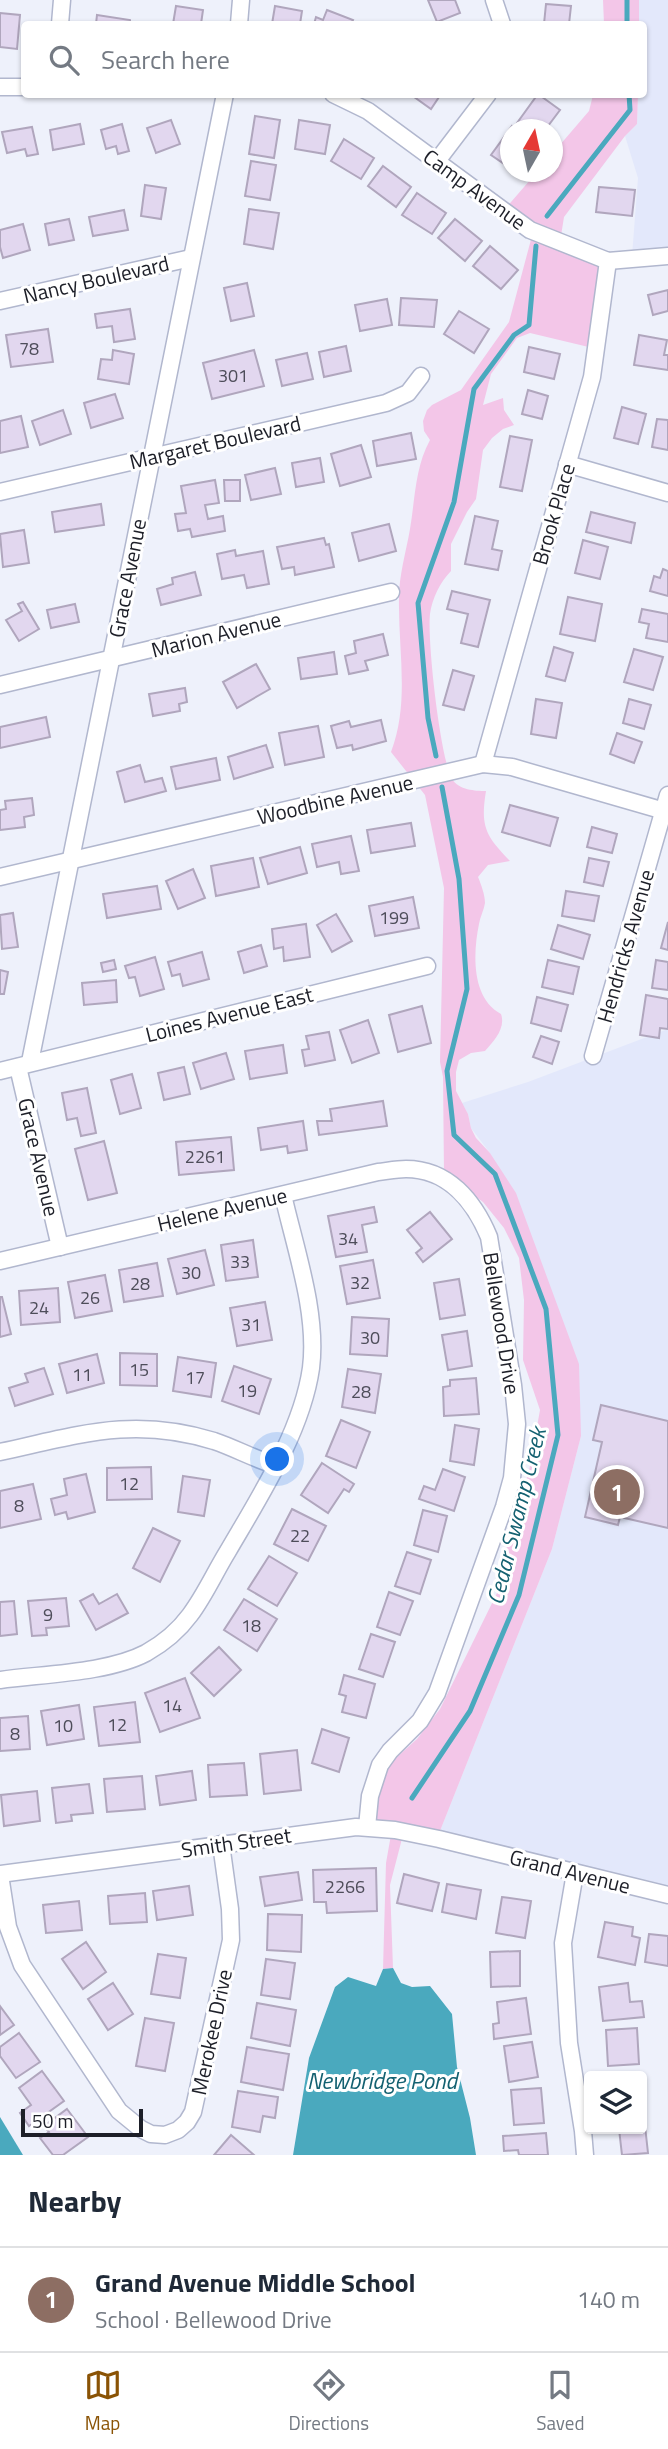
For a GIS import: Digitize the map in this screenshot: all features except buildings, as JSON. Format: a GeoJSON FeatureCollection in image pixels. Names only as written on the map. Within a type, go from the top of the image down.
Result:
{"type":"FeatureCollection","features":[{"type":"Feature","properties":{"kind":"street"},"geometry":{"type":"LineString","coordinates":[[60,21],[62,0]]}},
{"type":"Feature","properties":{"kind":"street"},"geometry":{"type":"LineString","coordinates":[[239,21],[242,0]]}},
{"type":"Feature","properties":{"kind":"street"},"geometry":{"type":"LineString","coordinates":[[494,0],[501,21]]}},
{"type":"Feature","properties":{"kind":"street"},"geometry":{"type":"LineString","coordinates":[[0,87],[21,87]]}},
{"type":"Feature","properties":{"kind":"street","name":"Grace Avenue"},"geometry":{"type":"LineString","coordinates":[[60,1247],[24,1064],[70,860],[224,98]]}},
{"type":"Feature","properties":{"kind":"street","name":"Camp Avenue"},"geometry":{"type":"LineString","coordinates":[[341,98],[368,111],[530,230],[608,261],[668,256]]}},
{"type":"Feature","properties":{"kind":"street"},"geometry":{"type":"LineString","coordinates":[[437,162],[485,98]]}},
{"type":"Feature","properties":{"kind":"street","name":"Nancy Boulevard"},"geometry":{"type":"LineString","coordinates":[[0,301],[191,258]]}},
{"type":"Feature","properties":{"kind":"street","name":"Brook Place"},"geometry":{"type":"LineString","coordinates":[[483,764],[595,367],[608,261]]}},
{"type":"Feature","properties":{"kind":"street","name":"Margaret Boulevard"},"geometry":{"type":"LineString","coordinates":[[0,492],[386,403],[408,393],[421,376]]}},
{"type":"Feature","properties":{"kind":"street"},"geometry":{"type":"LineString","coordinates":[[567,464],[668,493]]}},
{"type":"Feature","properties":{"kind":"street","name":"Marion Avenue"},"geometry":{"type":"LineString","coordinates":[[0,685],[391,592]]}},
{"type":"Feature","properties":{"kind":"street","name":"Woodbine Avenue"},"geometry":{"type":"LineString","coordinates":[[0,877],[483,764],[512,767],[667,806]]}},
{"type":"Feature","properties":{"kind":"street","name":"Hendricks Avenue"},"geometry":{"type":"LineString","coordinates":[[593,1056],[667,806]]}},
{"type":"Feature","properties":{"kind":"street","name":"Loines Avenue East"},"geometry":{"type":"LineString","coordinates":[[0,1071],[427,966]]}},
{"type":"Feature","properties":{"kind":"street","name":"Helene Avenue"},"geometry":{"type":"LineString","coordinates":[[0,1261],[378,1172],[406,1168],[444,1179]]}},
{"type":"Feature","properties":{"kind":"street","name":"Bellewood Drive"},"geometry":{"type":"LineString","coordinates":[[367,1827],[370,1796],[380,1765],[420,1721],[437,1693],[504,1507],[512,1478],[516,1446],[513,1385],[489,1237],[479,1214],[460,1190],[444,1179]]}},
{"type":"Feature","properties":{"kind":"street"},"geometry":{"type":"LineString","coordinates":[[0,1680],[121,1663],[147,1653],[172,1635],[190,1615],[290,1440],[301,1412],[311,1368],[309,1307],[283,1195]]}},
{"type":"Feature","properties":{"kind":"street"},"geometry":{"type":"LineString","coordinates":[[0,1452],[97,1431],[133,1428],[170,1431],[216,1442],[275,1465]]}},
{"type":"Feature","properties":{"kind":"street","name":"Smith Street"},"geometry":{"type":"LineString","coordinates":[[0,1875],[345,1828],[367,1827],[406,1832],[472,1847]]}},
{"type":"Feature","properties":{"kind":"street","name":"Merokee Drive"},"geometry":{"type":"LineString","coordinates":[[0,1875],[12,1942],[35,1985],[119,2111],[141,2129],[151,2134],[165,2135],[177,2130],[194,2112],[231,1940],[230,1909],[220,1844]]}},
{"type":"Feature","properties":{"kind":"street","name":"Grand Avenue"},"geometry":{"type":"LineString","coordinates":[[472,1847],[668,1895]]}},
{"type":"Feature","properties":{"kind":"street"},"geometry":{"type":"LineString","coordinates":[[575,1873],[563,1943],[569,2043],[585,2155]]}},
{"type":"Feature","properties":{"kind":"shaded area"},"geometry":{"type":"Polygon","coordinates":[[[603,0],[639,0],[639,21],[604,21],[603,0]]]}},
{"type":"Feature","properties":{"kind":"shaded area"},"geometry":{"type":"Polygon","coordinates":[[[639,0],[668,0],[668,252],[632,256],[638,178],[625,136],[637,124],[638,98],[647,98],[647,21],[639,21],[639,0]]]}},
{"type":"Feature","properties":{"kind":"shaded area"},"geometry":{"type":"Polygon","coordinates":[[[592,98],[638,98],[637,124],[564,217],[560,242],[608,261],[597,349],[530,333],[517,338],[491,374],[483,405],[503,398],[504,410],[514,425],[503,429],[483,450],[476,499],[451,544],[451,571],[443,580],[430,614],[430,648],[435,698],[447,767],[452,779],[459,786],[486,791],[484,814],[487,830],[495,845],[510,861],[488,865],[478,877],[485,903],[477,936],[477,974],[484,997],[491,1007],[501,1014],[502,1024],[485,1051],[471,1053],[459,1060],[456,1091],[476,1138],[490,1153],[516,1193],[579,1364],[581,1436],[552,1549],[438,1836],[404,1831],[390,1885],[393,1968],[383,1969],[386,1863],[392,1829],[370,1825],[371,1801],[386,1767],[417,1739],[440,1709],[497,1593],[511,1528],[529,1471],[540,1410],[523,1360],[524,1300],[519,1258],[504,1228],[483,1202],[444,1174],[443,1077],[440,1062],[444,888],[425,795],[391,752],[397,733],[402,695],[400,581],[418,472],[430,440],[424,431],[423,421],[427,410],[461,390],[509,322],[533,232],[504,210],[528,182],[563,182],[563,141],[589,111],[592,98]]]}},
{"type":"Feature","properties":{"kind":"shaded area"},"geometry":{"type":"Polygon","coordinates":[[[668,1029],[668,1892],[438,1836],[552,1549],[581,1436],[490,1153],[471,1128],[462,1103],[528,1082],[668,1029]]]}},
{"type":"Feature","properties":{"kind":"water","name":"Newbridge Pond"},"geometry":{"type":"Polygon","coordinates":[[[393,1968],[401,1983],[412,1987],[430,1986],[452,2014],[457,2067],[476,2155],[293,2155],[309,2058],[335,1987],[348,1977],[376,1986],[383,1969],[393,1968]]]}},
{"type":"Feature","properties":{"kind":"water"},"geometry":{"type":"Polygon","coordinates":[[[0,2117],[23,2155],[0,2155],[0,2117]]]}},
{"type":"Feature","properties":{"kind":"waterway","name":"Cedar Swamp Creek"},"geometry":{"type":"LineString","coordinates":[[627,0],[627,21]]}},
{"type":"Feature","properties":{"kind":"waterway","name":"Cedar Swamp Creek"},"geometry":{"type":"LineString","coordinates":[[547,216],[630,110],[629,98]]}},
{"type":"Feature","properties":{"kind":"waterway","name":"Cedar Swamp Creek"},"geometry":{"type":"LineString","coordinates":[[436,756],[428,718],[418,603],[454,502],[474,389],[514,335],[529,325],[536,246]]}},
{"type":"Feature","properties":{"kind":"waterway","name":"Cedar Swamp Creek"},"geometry":{"type":"LineString","coordinates":[[412,1798],[470,1711],[519,1595],[558,1435],[546,1309],[495,1174],[454,1135],[447,1071],[467,989],[459,879],[442,787]]}},
{"type":"Feature","properties":{"kind":"place","name":"Grand Avenue Middle School"},"geometry":{"type":"Point","coordinates":[617,1492]}}]}
